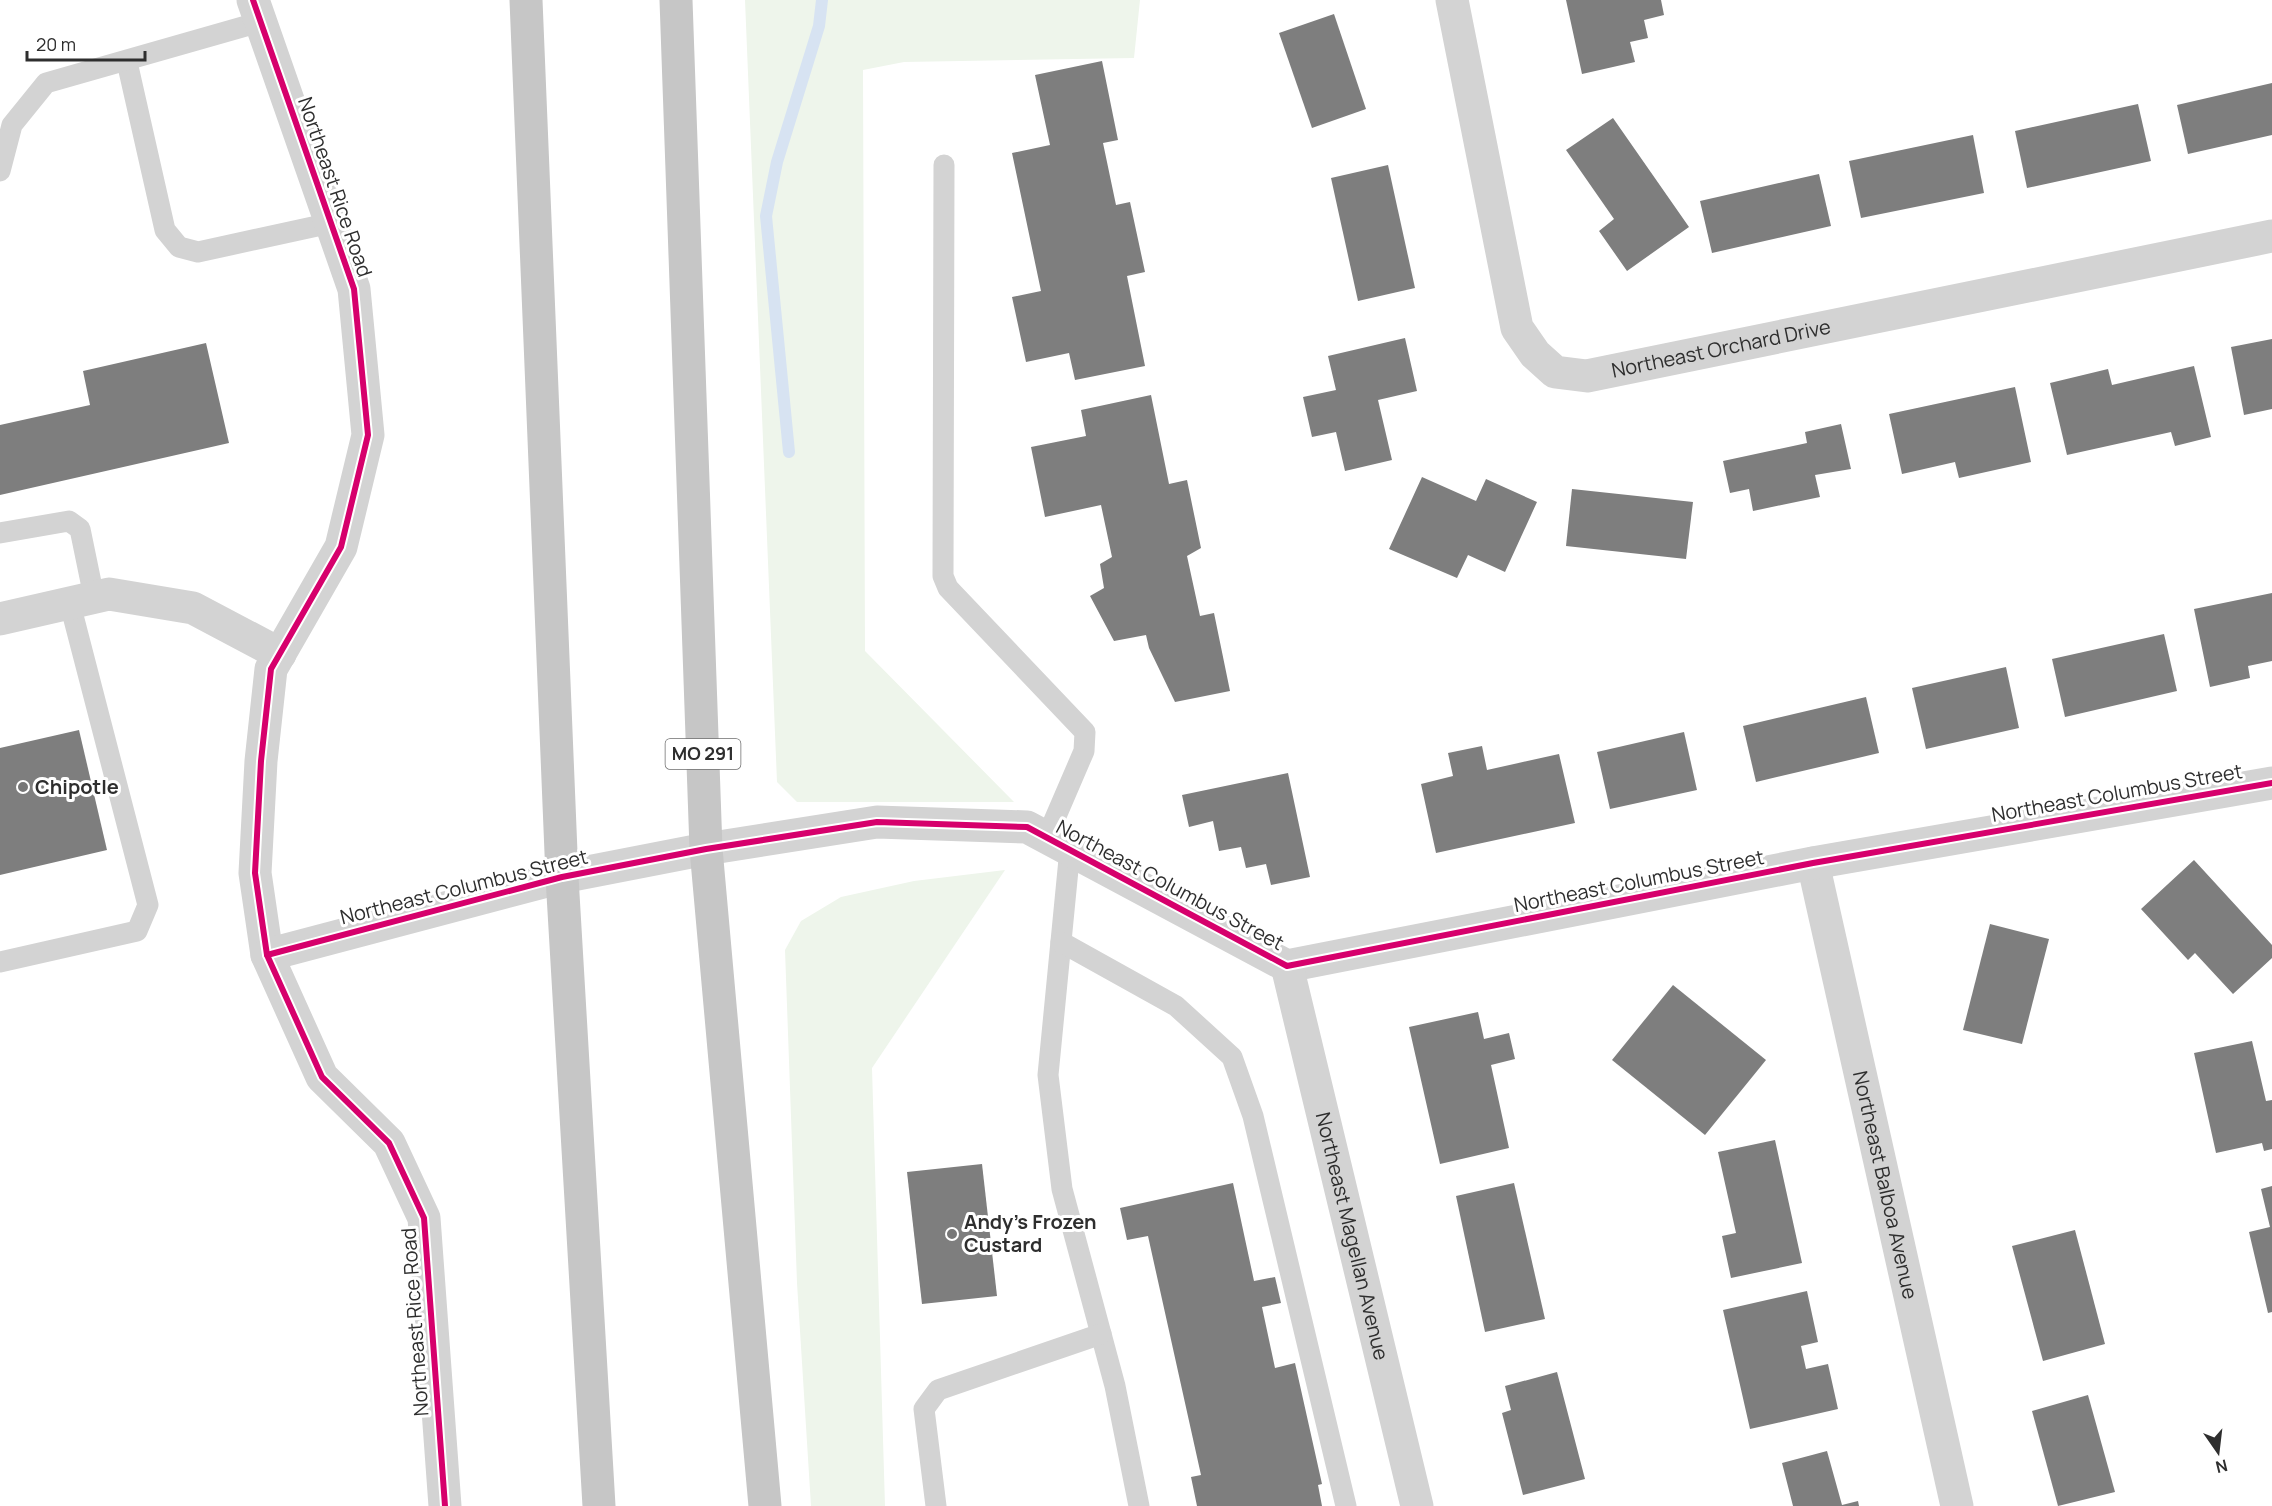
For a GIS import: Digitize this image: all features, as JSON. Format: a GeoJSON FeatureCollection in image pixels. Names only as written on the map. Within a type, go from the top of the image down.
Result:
{"type":"FeatureCollection","features":[{"type":"Feature","properties":{"kind":"main road"},"geometry":{"type":"LineString","coordinates":[[526,0],[562,877],[599,1506]]}},
{"type":"Feature","properties":{"kind":"main road","name":"MO 291"},"geometry":{"type":"LineString","coordinates":[[676,0],[706,849],[765,1506]]}},
{"type":"Feature","properties":{"kind":"street","name":"Northeast Orchard Drive"},"geometry":{"type":"LineString","coordinates":[[1452,0],[1517,328],[1535,354],[1556,372],[1587,375],[2272,237]]}},
{"type":"Feature","properties":{"kind":"street","name":"Northeast Rice Road"},"geometry":{"type":"LineString","coordinates":[[256,11],[354,290],[368,435],[341,547],[271,669],[255,873],[267,955],[322,1077],[389,1143],[424,1218],[445,1506]]}},
{"type":"Feature","properties":{"kind":"street"},"geometry":{"type":"LineString","coordinates":[[0,619],[109,594],[193,609],[279,654]]}},
{"type":"Feature","properties":{"kind":"street","name":"Northeast Columbus Street"},"geometry":{"type":"LineString","coordinates":[[267,955],[562,877],[706,849],[878,822],[1027,827],[1287,966],[1813,863],[2272,783]]}},
{"type":"Feature","properties":{"kind":"street","name":"Northeast Balboa Avenue"},"geometry":{"type":"LineString","coordinates":[[1813,863],[1957,1506]]}},
{"type":"Feature","properties":{"kind":"street","name":"Northeast Magellan Avenue"},"geometry":{"type":"LineString","coordinates":[[1287,966],[1417,1506]]}},
{"type":"Feature","properties":{"kind":"lane"},"geometry":{"type":"LineString","coordinates":[[0,171],[12,125],[46,83],[128,62],[256,11]]}},
{"type":"Feature","properties":{"kind":"lane"},"geometry":{"type":"LineString","coordinates":[[128,62],[165,230],[179,247],[198,252],[331,223]]}},
{"type":"Feature","properties":{"kind":"lane"},"geometry":{"type":"LineString","coordinates":[[944,165],[943,576],[948,588],[1085,732],[1084,751],[1058,843],[1061,942],[1048,1075],[1062,1190],[1116,1386],[1139,1506]]}},
{"type":"Feature","properties":{"kind":"lane"},"geometry":{"type":"LineString","coordinates":[[0,533],[69,521],[80,529],[82,601],[148,905],[137,930],[0,962]]}},
{"type":"Feature","properties":{"kind":"lane"},"geometry":{"type":"LineString","coordinates":[[1061,942],[1176,1006],[1232,1057],[1253,1116],[1346,1506]]}},
{"type":"Feature","properties":{"kind":"lane"},"geometry":{"type":"LineString","coordinates":[[936,1506],[924,1410],[938,1390],[1101,1334]]}},
{"type":"Feature","properties":{"kind":"shaded area"},"geometry":{"type":"Polygon","coordinates":[[[745,0],[1140,0],[1134,58],[904,62],[863,70],[865,651],[1014,802],[797,802],[777,782],[745,0]]]}},
{"type":"Feature","properties":{"kind":"shaded area"},"geometry":{"type":"Polygon","coordinates":[[[1005,870],[872,1068],[885,1506],[811,1506],[797,1283],[785,950],[801,921],[841,897],[914,881],[1005,870]]]}},
{"type":"Feature","properties":{"kind":"building"},"geometry":{"type":"Polygon","coordinates":[[[1566,0],[1661,0],[1664,15],[1644,20],[1648,38],[1630,42],[1635,62],[1582,74],[1566,0]]]}},
{"type":"Feature","properties":{"kind":"building"},"geometry":{"type":"Polygon","coordinates":[[[1334,14],[1366,109],[1312,128],[1279,33],[1334,14]]]}},
{"type":"Feature","properties":{"kind":"building"},"geometry":{"type":"Polygon","coordinates":[[[1102,61],[1118,140],[1103,143],[1116,205],[1130,202],[1145,272],[1127,276],[1145,366],[1075,380],[1069,353],[1026,362],[1012,297],[1041,291],[1012,153],[1050,145],[1035,75],[1102,61]]]}},
{"type":"Feature","properties":{"kind":"building"},"geometry":{"type":"Polygon","coordinates":[[[2272,83],[2272,135],[2188,154],[2177,105],[2272,83]]]}},
{"type":"Feature","properties":{"kind":"building"},"geometry":{"type":"Polygon","coordinates":[[[2138,104],[2151,161],[2027,188],[2015,131],[2138,104]]]}},
{"type":"Feature","properties":{"kind":"building"},"geometry":{"type":"Polygon","coordinates":[[[1613,118],[1689,227],[1627,271],[1599,231],[1614,219],[1566,150],[1613,118]]]}},
{"type":"Feature","properties":{"kind":"building"},"geometry":{"type":"Polygon","coordinates":[[[1973,135],[1984,193],[1861,218],[1849,161],[1973,135]]]}},
{"type":"Feature","properties":{"kind":"building"},"geometry":{"type":"Polygon","coordinates":[[[1388,165],[1415,288],[1358,301],[1331,178],[1388,165]]]}},
{"type":"Feature","properties":{"kind":"building"},"geometry":{"type":"Polygon","coordinates":[[[1819,174],[1831,226],[1712,253],[1700,201],[1819,174]]]}},
{"type":"Feature","properties":{"kind":"building"},"geometry":{"type":"Polygon","coordinates":[[[1405,338],[1417,391],[1378,400],[1392,460],[1345,471],[1336,432],[1312,437],[1303,397],[1336,390],[1328,356],[1405,338]]]}},
{"type":"Feature","properties":{"kind":"building"},"geometry":{"type":"Polygon","coordinates":[[[2272,339],[2272,409],[2244,415],[2231,347],[2272,339]]]}},
{"type":"Feature","properties":{"kind":"building"},"geometry":{"type":"Polygon","coordinates":[[[206,343],[229,443],[0,495],[0,425],[90,405],[83,371],[206,343]]]}},
{"type":"Feature","properties":{"kind":"building"},"geometry":{"type":"Polygon","coordinates":[[[2194,366],[2211,437],[2175,446],[2171,432],[2067,455],[2050,383],[2108,369],[2112,385],[2194,366]]]}},
{"type":"Feature","properties":{"kind":"building"},"geometry":{"type":"Polygon","coordinates":[[[2015,387],[2031,462],[1959,478],[1955,462],[1902,474],[1889,414],[2015,387]]]}},
{"type":"Feature","properties":{"kind":"building"},"geometry":{"type":"Polygon","coordinates":[[[1151,395],[1169,484],[1187,480],[1201,548],[1187,556],[1200,616],[1214,613],[1230,691],[1175,702],[1149,648],[1146,635],[1114,641],[1090,596],[1104,588],[1100,564],[1112,557],[1101,505],[1045,517],[1031,447],[1086,436],[1081,410],[1151,395]]]}},
{"type":"Feature","properties":{"kind":"building"},"geometry":{"type":"Polygon","coordinates":[[[1841,424],[1851,469],[1815,475],[1820,497],[1753,511],[1749,489],[1730,493],[1723,461],[1807,443],[1805,432],[1841,424]]]}},
{"type":"Feature","properties":{"kind":"building"},"geometry":{"type":"Polygon","coordinates":[[[1422,477],[1476,501],[1486,479],[1537,502],[1505,572],[1468,555],[1457,578],[1389,549],[1422,477]]]}},
{"type":"Feature","properties":{"kind":"building"},"geometry":{"type":"Polygon","coordinates":[[[1572,489],[1693,502],[1686,559],[1566,546],[1572,489]]]}},
{"type":"Feature","properties":{"kind":"building"},"geometry":{"type":"Polygon","coordinates":[[[2272,593],[2272,661],[2248,666],[2250,678],[2210,687],[2194,609],[2272,593]]]}},
{"type":"Feature","properties":{"kind":"building"},"geometry":{"type":"Polygon","coordinates":[[[2164,634],[2177,691],[2065,717],[2052,659],[2164,634]]]}},
{"type":"Feature","properties":{"kind":"building"},"geometry":{"type":"Polygon","coordinates":[[[2006,667],[2019,728],[1926,749],[1912,688],[2006,667]]]}},
{"type":"Feature","properties":{"kind":"building"},"geometry":{"type":"Polygon","coordinates":[[[1866,697],[1879,753],[1756,782],[1743,726],[1866,697]]]}},
{"type":"Feature","properties":{"kind":"building"},"geometry":{"type":"Polygon","coordinates":[[[79,730],[107,850],[0,875],[0,748],[79,730]]]}},
{"type":"Feature","properties":{"kind":"building"},"geometry":{"type":"Polygon","coordinates":[[[1684,732],[1697,790],[1610,809],[1597,752],[1684,732]]]}},
{"type":"Feature","properties":{"kind":"building"},"geometry":{"type":"Polygon","coordinates":[[[1482,746],[1487,770],[1559,754],[1575,823],[1436,853],[1421,784],[1453,776],[1448,753],[1482,746]]]}},
{"type":"Feature","properties":{"kind":"building"},"geometry":{"type":"Polygon","coordinates":[[[1288,773],[1310,877],[1271,885],[1266,864],[1246,868],[1241,847],[1219,851],[1213,821],[1189,827],[1182,795],[1288,773]]]}},
{"type":"Feature","properties":{"kind":"building"},"geometry":{"type":"Polygon","coordinates":[[[2194,860],[2272,945],[2272,958],[2233,994],[2195,953],[2188,960],[2141,909],[2194,860]]]}},
{"type":"Feature","properties":{"kind":"building"},"geometry":{"type":"Polygon","coordinates":[[[1990,924],[2049,939],[2022,1044],[1963,1030],[1990,924]]]}},
{"type":"Feature","properties":{"kind":"building"},"geometry":{"type":"Polygon","coordinates":[[[1673,985],[1766,1060],[1705,1135],[1612,1060],[1673,985]]]}},
{"type":"Feature","properties":{"kind":"building"},"geometry":{"type":"Polygon","coordinates":[[[1478,1012],[1484,1039],[1509,1033],[1515,1059],[1491,1065],[1509,1148],[1440,1164],[1409,1027],[1478,1012]]]}},
{"type":"Feature","properties":{"kind":"building"},"geometry":{"type":"Polygon","coordinates":[[[2252,1041],[2266,1101],[2272,1100],[2272,1149],[2264,1151],[2262,1143],[2216,1153],[2194,1053],[2252,1041]]]}},
{"type":"Feature","properties":{"kind":"building"},"geometry":{"type":"Polygon","coordinates":[[[1775,1140],[1802,1263],[1731,1278],[1722,1236],[1736,1233],[1718,1152],[1775,1140]]]}},
{"type":"Feature","properties":{"kind":"building","name":"Andy's Frozen Custard"},"geometry":{"type":"Polygon","coordinates":[[[982,1164],[997,1296],[922,1304],[907,1172],[982,1164]]]}},
{"type":"Feature","properties":{"kind":"building"},"geometry":{"type":"Polygon","coordinates":[[[1233,1183],[1254,1281],[1275,1277],[1281,1303],[1262,1307],[1275,1368],[1295,1363],[1322,1484],[1318,1485],[1322,1506],[1197,1506],[1191,1477],[1201,1475],[1148,1236],[1127,1240],[1120,1208],[1233,1183]]]}},
{"type":"Feature","properties":{"kind":"building"},"geometry":{"type":"Polygon","coordinates":[[[1514,1183],[1545,1319],[1485,1332],[1456,1196],[1514,1183]]]}},
{"type":"Feature","properties":{"kind":"building"},"geometry":{"type":"Polygon","coordinates":[[[2272,1186],[2272,1312],[2268,1313],[2249,1232],[2270,1227],[2261,1189],[2272,1186]]]}},
{"type":"Feature","properties":{"kind":"building"},"geometry":{"type":"Polygon","coordinates":[[[2075,1230],[2105,1344],[2043,1361],[2012,1246],[2075,1230]]]}},
{"type":"Feature","properties":{"kind":"building"},"geometry":{"type":"Polygon","coordinates":[[[1807,1291],[1818,1342],[1801,1346],[1806,1369],[1828,1364],[1838,1409],[1750,1429],[1723,1310],[1807,1291]]]}},
{"type":"Feature","properties":{"kind":"building"},"geometry":{"type":"Polygon","coordinates":[[[1557,1372],[1585,1479],[1523,1495],[1502,1413],[1511,1410],[1505,1386],[1557,1372]]]}},
{"type":"Feature","properties":{"kind":"building"},"geometry":{"type":"Polygon","coordinates":[[[2088,1395],[2115,1492],[2058,1506],[2032,1411],[2088,1395]]]}},
{"type":"Feature","properties":{"kind":"building"},"geometry":{"type":"Polygon","coordinates":[[[1827,1451],[1842,1505],[1858,1501],[1859,1506],[1793,1506],[1782,1463],[1827,1451]]]}},
{"type":"Feature","properties":{"kind":"waterway"},"geometry":{"type":"LineString","coordinates":[[789,452],[766,216],[777,162],[819,26],[822,0]]}},
{"type":"Feature","properties":{"kind":"cycle path"},"geometry":{"type":"LineString","coordinates":[[253,0],[354,289],[368,435],[341,547],[271,669],[261,761],[255,873],[267,955],[322,1077],[389,1143],[424,1218],[445,1506]]}},
{"type":"Feature","properties":{"kind":"cycle path"},"geometry":{"type":"LineString","coordinates":[[267,955],[562,877],[706,849],[877,822],[1027,827],[1287,966],[1813,863],[2272,783]]}},
{"type":"Feature","properties":{"kind":"place","name":"Chipotle"},"geometry":{"type":"Point","coordinates":[23,787]}},
{"type":"Feature","properties":{"kind":"place","name":"Andy's Frozen Custard"},"geometry":{"type":"Point","coordinates":[952,1234]}}]}
